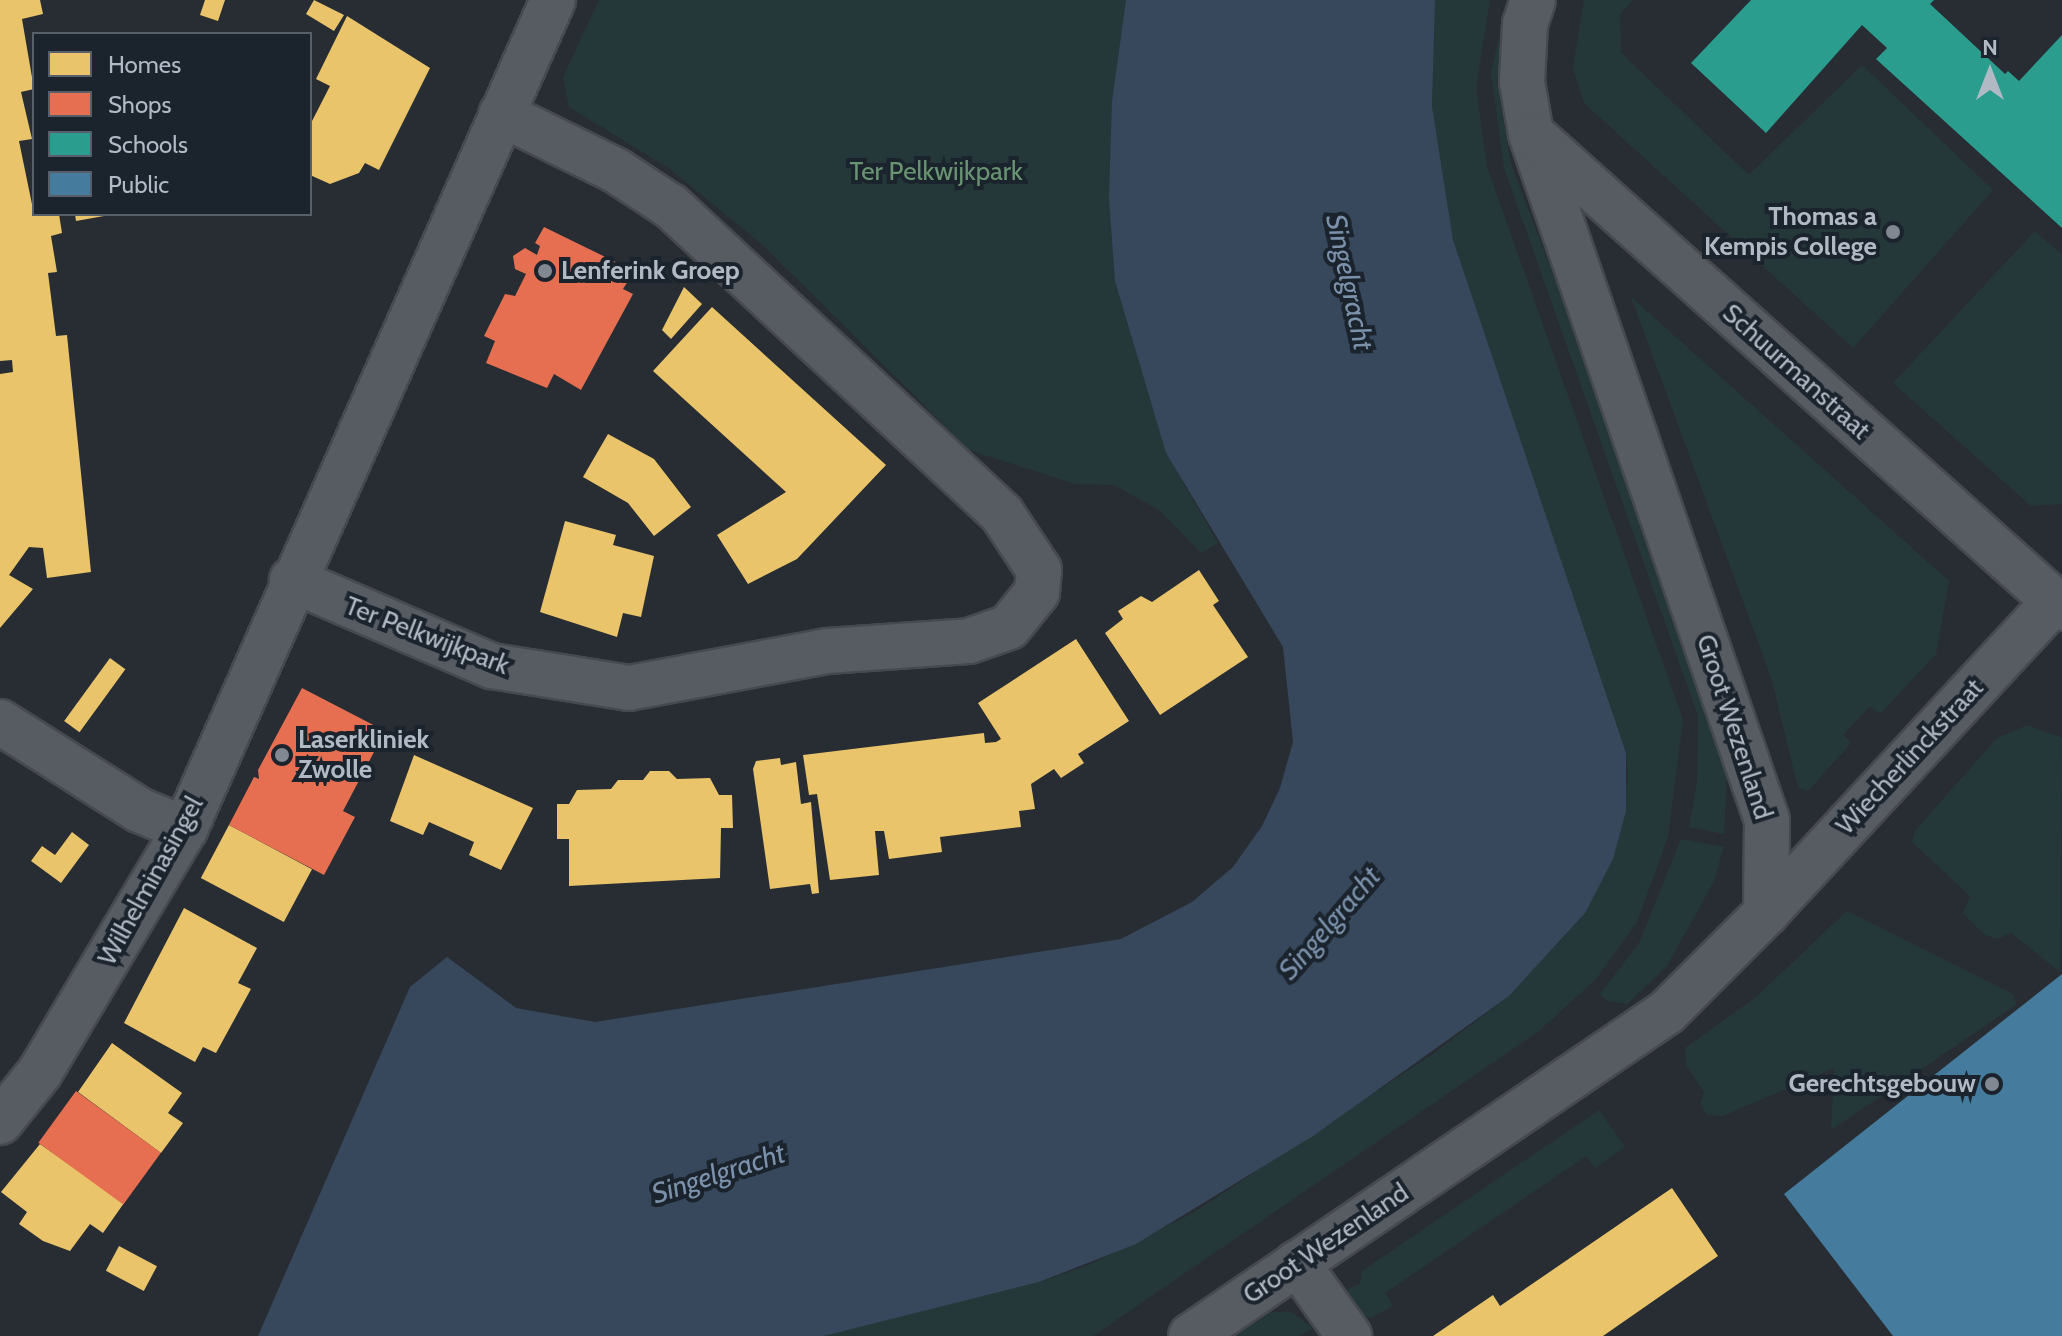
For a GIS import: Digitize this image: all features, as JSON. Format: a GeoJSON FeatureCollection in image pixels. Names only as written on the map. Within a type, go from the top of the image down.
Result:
{"type":"FeatureCollection","features":[{"type":"Feature","properties":{"kind":"street"},"geometry":{"type":"LineString","coordinates":[[292,580],[553,0]]}},
{"type":"Feature","properties":{"kind":"street","name":"Groot Wezenland"},"geometry":{"type":"LineString","coordinates":[[1191,1336],[1667,1012],[1766,913],[1767,820],[1531,134],[1522,82],[1525,24],[1533,0]]}},
{"type":"Feature","properties":{"kind":"street","name":"Ter Pelkwijkpark"},"geometry":{"type":"LineString","coordinates":[[292,580],[492,666],[629,688],[827,651],[969,641],[1009,627],[1037,592],[1039,570],[1002,514],[670,206],[617,171],[501,114]]}},
{"type":"Feature","properties":{"kind":"street","name":"Schuurmanstraat"},"geometry":{"type":"LineString","coordinates":[[1531,134],[2058,604]]}},
{"type":"Feature","properties":{"kind":"street","name":"Wilhelminasingel"},"geometry":{"type":"LineString","coordinates":[[0,1122],[40,1072],[185,829],[292,580]]}},
{"type":"Feature","properties":{"kind":"street","name":"Wiecherlinckstraat"},"geometry":{"type":"LineString","coordinates":[[1766,913],[2058,604]]}},
{"type":"Feature","properties":{"kind":"street"},"geometry":{"type":"LineString","coordinates":[[0,722],[139,810],[185,829]]}},
{"type":"Feature","properties":{"kind":"street"},"geometry":{"type":"LineString","coordinates":[[1297,1263],[1349,1336]]}},
{"type":"Feature","properties":{"kind":"green space","name":"Ter Pelkwijkpark"},"geometry":{"type":"Polygon","coordinates":[[[599,0],[1126,0],[1112,101],[1115,281],[1166,453],[1218,543],[1201,553],[1159,510],[1114,485],[1075,484],[969,450],[764,246],[670,169],[569,107],[563,77],[599,0]]]}},
{"type":"Feature","properties":{"kind":"green space"},"geometry":{"type":"Polygon","coordinates":[[[1435,0],[1490,0],[1476,87],[1487,167],[1683,720],[1668,837],[1637,922],[1596,979],[1539,1031],[1093,1336],[824,1336],[1039,1282],[1089,1265],[1193,1213],[1433,1054],[1509,996],[1585,913],[1628,780],[1626,753],[1453,240],[1432,106],[1435,0]]]}},
{"type":"Feature","properties":{"kind":"green space"},"geometry":{"type":"Polygon","coordinates":[[[1508,0],[1497,83],[1511,164],[1715,700],[1727,769],[1724,834],[1689,827],[1697,782],[1698,716],[1504,168],[1491,72],[1508,0]]]}},
{"type":"Feature","properties":{"kind":"green space"},"geometry":{"type":"Polygon","coordinates":[[[1584,0],[1633,0],[1620,14],[1621,53],[1749,175],[1862,65],[1993,190],[1853,348],[1584,103],[1573,68],[1584,0]]]}},
{"type":"Feature","properties":{"kind":"green space"},"geometry":{"type":"Polygon","coordinates":[[[2035,231],[2062,255],[2062,504],[2031,506],[1893,383],[2035,231]]]}},
{"type":"Feature","properties":{"kind":"green space"},"geometry":{"type":"Polygon","coordinates":[[[1631,297],[1949,581],[1936,654],[1880,714],[1870,706],[1843,735],[1851,743],[1808,791],[1798,788],[1772,680],[1631,297]]]}},
{"type":"Feature","properties":{"kind":"green space"},"geometry":{"type":"Polygon","coordinates":[[[2027,725],[2062,738],[2060,972],[2011,933],[1997,939],[1985,935],[1963,913],[1970,896],[1912,842],[1915,831],[1996,739],[2027,725]]]}},
{"type":"Feature","properties":{"kind":"green space"},"geometry":{"type":"Polygon","coordinates":[[[1681,839],[1724,847],[1713,883],[1667,966],[1627,1004],[1607,1001],[1600,994],[1639,943],[1681,839]]]}},
{"type":"Feature","properties":{"kind":"green space"},"geometry":{"type":"Polygon","coordinates":[[[1847,911],[2013,994],[2016,1005],[1831,1130],[1834,1068],[1723,1116],[1707,1115],[1700,1104],[1704,1092],[1686,1065],[1685,1048],[1755,998],[1847,911]]]}},
{"type":"Feature","properties":{"kind":"green space"},"geometry":{"type":"Polygon","coordinates":[[[1599,1110],[1625,1147],[1595,1168],[1586,1156],[1385,1293],[1393,1306],[1371,1318],[1360,1315],[1343,1291],[1360,1284],[1362,1271],[1599,1110]]]}},
{"type":"Feature","properties":{"kind":"green space"},"geometry":{"type":"Polygon","coordinates":[[[1272,1312],[1291,1312],[1313,1328],[1299,1336],[1233,1336],[1272,1312]]]}},
{"type":"Feature","properties":{"kind":"water","name":"Singelgracht"},"geometry":{"type":"Polygon","coordinates":[[[1126,0],[1435,0],[1432,106],[1453,240],[1626,753],[1626,811],[1613,859],[1585,913],[1509,996],[1313,1136],[1136,1244],[1039,1282],[824,1336],[258,1336],[410,987],[447,957],[516,1008],[595,1022],[1121,939],[1192,902],[1233,867],[1262,826],[1280,788],[1293,742],[1283,647],[1166,453],[1115,281],[1109,198],[1112,101],[1126,0]]]}},
{"type":"Feature","properties":{"kind":"building: Homes"},"geometry":{"type":"Polygon","coordinates":[[[0,0],[40,0],[43,14],[22,19],[32,89],[21,92],[32,139],[19,141],[32,216],[59,216],[62,233],[51,236],[57,272],[48,273],[56,336],[67,335],[91,572],[47,578],[43,548],[29,547],[9,575],[33,589],[0,628],[0,374],[13,372],[12,360],[0,361],[0,0]]]}},
{"type":"Feature","properties":{"kind":"building: Homes"},"geometry":{"type":"Polygon","coordinates":[[[205,0],[225,0],[218,21],[200,15],[205,0]]]}},
{"type":"Feature","properties":{"kind":"building: Homes"},"geometry":{"type":"Polygon","coordinates":[[[314,0],[344,15],[334,31],[306,14],[314,0]]]}},
{"type":"Feature","properties":{"kind":"building: Homes"},"geometry":{"type":"Polygon","coordinates":[[[347,16],[430,68],[379,170],[365,163],[359,173],[330,184],[312,176],[312,121],[330,86],[316,79],[347,16]]]}},
{"type":"Feature","properties":{"kind":"building: Homes"},"geometry":{"type":"Polygon","coordinates":[[[75,216],[104,216],[76,221],[75,216]]]}},
{"type":"Feature","properties":{"kind":"building: Homes"},"geometry":{"type":"Polygon","coordinates":[[[684,287],[702,304],[671,339],[662,330],[684,287]]]}},
{"type":"Feature","properties":{"kind":"building: Homes"},"geometry":{"type":"Polygon","coordinates":[[[712,307],[886,465],[797,559],[748,584],[717,535],[786,492],[653,371],[712,307]]]}},
{"type":"Feature","properties":{"kind":"building: Homes"},"geometry":{"type":"Polygon","coordinates":[[[608,434],[654,459],[691,507],[654,536],[628,503],[583,477],[608,434]]]}},
{"type":"Feature","properties":{"kind":"building: Homes"},"geometry":{"type":"Polygon","coordinates":[[[565,521],[616,535],[613,545],[654,556],[641,617],[623,613],[617,637],[540,612],[565,521]]]}},
{"type":"Feature","properties":{"kind":"building: Homes"},"geometry":{"type":"Polygon","coordinates":[[[1199,570],[1219,601],[1213,605],[1248,657],[1160,715],[1105,633],[1123,619],[1118,611],[1141,596],[1152,602],[1199,570]]]}},
{"type":"Feature","properties":{"kind":"building: Homes"},"geometry":{"type":"Polygon","coordinates":[[[1076,639],[1129,721],[1078,754],[1084,763],[1061,778],[1054,769],[1031,784],[1035,809],[1019,811],[1021,827],[940,837],[942,852],[889,859],[884,831],[875,831],[879,875],[830,880],[817,794],[809,795],[803,755],[984,733],[985,743],[996,742],[1001,739],[978,703],[1076,639]]]}},
{"type":"Feature","properties":{"kind":"building: Homes"},"geometry":{"type":"Polygon","coordinates":[[[110,658],[125,669],[80,732],[64,721],[110,658]]]}},
{"type":"Feature","properties":{"kind":"building: Homes"},"geometry":{"type":"Polygon","coordinates":[[[414,755],[533,808],[501,870],[469,855],[474,842],[429,822],[423,835],[390,821],[414,755]]]}},
{"type":"Feature","properties":{"kind":"building: Homes"},"geometry":{"type":"Polygon","coordinates":[[[780,758],[781,765],[796,762],[801,804],[811,802],[819,893],[812,894],[810,884],[770,889],[753,769],[756,761],[780,758]]]}},
{"type":"Feature","properties":{"kind":"building: Homes"},"geometry":{"type":"Polygon","coordinates":[[[650,771],[669,771],[677,779],[710,778],[719,795],[732,795],[733,828],[721,828],[720,878],[569,886],[569,839],[557,839],[557,804],[569,804],[577,790],[611,789],[618,780],[643,780],[650,771]]]}},
{"type":"Feature","properties":{"kind":"building: Homes"},"geometry":{"type":"Polygon","coordinates":[[[229,825],[312,869],[284,922],[201,878],[229,825]]]}},
{"type":"Feature","properties":{"kind":"building: Homes"},"geometry":{"type":"Polygon","coordinates":[[[72,832],[89,845],[61,883],[31,861],[42,846],[55,855],[72,832]]]}},
{"type":"Feature","properties":{"kind":"building: Homes"},"geometry":{"type":"Polygon","coordinates":[[[184,908],[257,948],[238,983],[251,989],[216,1053],[203,1047],[195,1062],[124,1023],[184,908]]]}},
{"type":"Feature","properties":{"kind":"building: Homes"},"geometry":{"type":"Polygon","coordinates":[[[112,1043],[182,1093],[168,1113],[183,1123],[161,1153],[78,1092],[112,1043]]]}},
{"type":"Feature","properties":{"kind":"building: Homes"},"geometry":{"type":"Polygon","coordinates":[[[40,1144],[124,1203],[103,1233],[90,1224],[70,1251],[43,1241],[19,1224],[27,1212],[1,1192],[40,1144]]]}},
{"type":"Feature","properties":{"kind":"building: Homes"},"geometry":{"type":"Polygon","coordinates":[[[1672,1188],[1718,1256],[1603,1336],[1433,1336],[1493,1295],[1500,1306],[1672,1188]]]}},
{"type":"Feature","properties":{"kind":"building: Homes"},"geometry":{"type":"Polygon","coordinates":[[[119,1246],[157,1266],[144,1291],[106,1271],[119,1246]]]}},
{"type":"Feature","properties":{"kind":"building: Shops"},"geometry":{"type":"Polygon","coordinates":[[[544,227],[634,271],[623,289],[633,294],[581,390],[554,374],[547,388],[486,363],[495,341],[484,336],[505,294],[515,296],[526,274],[515,269],[513,256],[525,248],[537,255],[540,246],[535,243],[544,227]]]}},
{"type":"Feature","properties":{"kind":"building: Shops"},"geometry":{"type":"Polygon","coordinates":[[[302,688],[385,731],[343,811],[355,817],[324,875],[229,825],[254,777],[259,779],[258,770],[302,688]]]}},
{"type":"Feature","properties":{"kind":"building: Shops"},"geometry":{"type":"Polygon","coordinates":[[[76,1091],[161,1153],[123,1204],[38,1143],[76,1091]]]}},
{"type":"Feature","properties":{"kind":"building: Schools"},"geometry":{"type":"Polygon","coordinates":[[[1751,0],[1934,0],[1930,4],[2005,74],[2008,71],[2019,81],[2062,35],[2062,228],[1876,59],[1887,48],[1862,25],[1766,133],[1691,63],[1751,0]]]}},
{"type":"Feature","properties":{"kind":"building: Public","name":"Gerechtsgebouw"},"geometry":{"type":"Polygon","coordinates":[[[2062,974],[2062,1336],[1893,1336],[1784,1194],[2062,974]]]}},
{"type":"Feature","properties":{"kind":"place","name":"Thomas a Kempis College"},"geometry":{"type":"Point","coordinates":[1893,232]}},
{"type":"Feature","properties":{"kind":"place","name":"Lenferink Groep"},"geometry":{"type":"Point","coordinates":[545,271]}},
{"type":"Feature","properties":{"kind":"place","name":"Laserkliniek Zwolle"},"geometry":{"type":"Point","coordinates":[282,755]}},
{"type":"Feature","properties":{"kind":"place","name":"Gerechtsgebouw"},"geometry":{"type":"Point","coordinates":[1992,1084]}}]}
